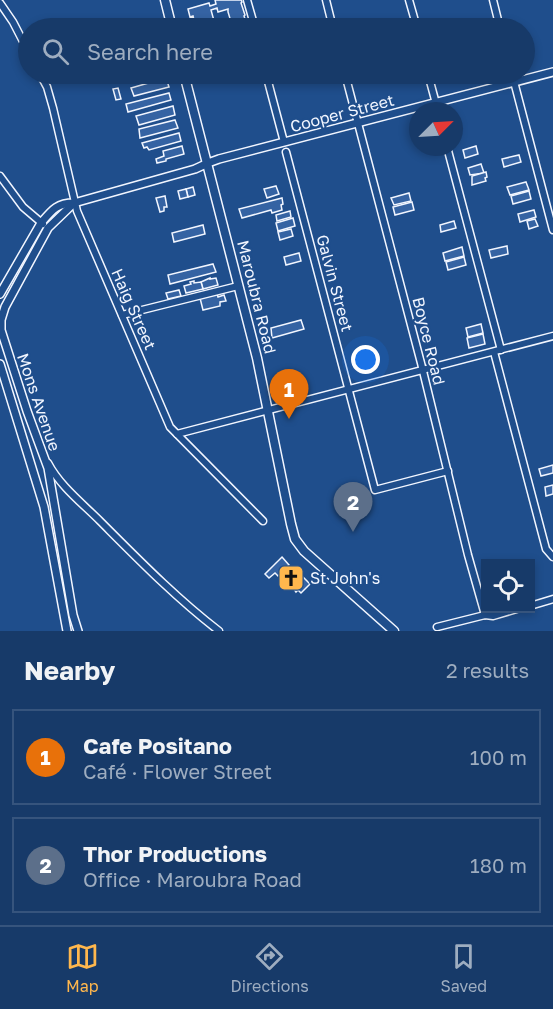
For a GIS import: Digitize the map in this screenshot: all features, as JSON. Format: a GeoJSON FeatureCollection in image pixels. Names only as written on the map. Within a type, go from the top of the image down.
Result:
{"type":"FeatureCollection","features":[{"type":"Feature","properties":{"kind":"main road"},"geometry":{"type":"LineString","coordinates":[[165,0],[170,18]]}},
{"type":"Feature","properties":{"kind":"main road","name":"Maroubra Road"},"geometry":{"type":"LineString","coordinates":[[187,84],[257,358],[295,539],[304,551],[394,631]]}},
{"type":"Feature","properties":{"kind":"street"},"geometry":{"type":"LineString","coordinates":[[247,0],[252,18]]}},
{"type":"Feature","properties":{"kind":"street"},"geometry":{"type":"LineString","coordinates":[[326,0],[330,18]]}},
{"type":"Feature","properties":{"kind":"street"},"geometry":{"type":"LineString","coordinates":[[409,0],[414,18]]}},
{"type":"Feature","properties":{"kind":"street"},"geometry":{"type":"LineString","coordinates":[[493,0],[498,18]]}},
{"type":"Feature","properties":{"kind":"street"},"geometry":{"type":"LineString","coordinates":[[0,3],[18,32]]}},
{"type":"Feature","properties":{"kind":"street","name":"Cooper Street"},"geometry":{"type":"LineString","coordinates":[[535,77],[553,72]]}},
{"type":"Feature","properties":{"kind":"street","name":"Haig Street"},"geometry":{"type":"LineString","coordinates":[[45,84],[74,203],[93,252],[170,427],[263,521]]}},
{"type":"Feature","properties":{"kind":"street"},"geometry":{"type":"LineString","coordinates":[[269,84],[284,142]]}},
{"type":"Feature","properties":{"kind":"street","name":"Boyce Road"},"geometry":{"type":"LineString","coordinates":[[348,84],[485,615]]}},
{"type":"Feature","properties":{"kind":"street"},"geometry":{"type":"LineString","coordinates":[[431,84],[436,102]]}},
{"type":"Feature","properties":{"kind":"street","name":"Cooper Street"},"geometry":{"type":"LineString","coordinates":[[436,102],[506,84]]}},
{"type":"Feature","properties":{"kind":"street"},"geometry":{"type":"LineString","coordinates":[[515,84],[553,230]]}},
{"type":"Feature","properties":{"kind":"street","name":"Cooper Street"},"geometry":{"type":"LineString","coordinates":[[208,163],[409,109]]}},
{"type":"Feature","properties":{"kind":"street","name":"Galvin Street"},"geometry":{"type":"LineString","coordinates":[[286,152],[375,490],[448,471]]}},
{"type":"Feature","properties":{"kind":"street"},"geometry":{"type":"LineString","coordinates":[[449,156],[546,549],[553,557]]}},
{"type":"Feature","properties":{"kind":"street","name":"Mons Avenue"},"geometry":{"type":"LineString","coordinates":[[0,294],[41,223],[56,208],[64,203],[74,203],[195,169],[208,163]]}},
{"type":"Feature","properties":{"kind":"street"},"geometry":{"type":"LineString","coordinates":[[0,176],[22,207],[48,228]]}},
{"type":"Feature","properties":{"kind":"street","name":"Mons Avenue"},"geometry":{"type":"LineString","coordinates":[[74,203],[48,228],[5,307],[1,330],[48,468],[71,604],[78,631]]}},
{"type":"Feature","properties":{"kind":"street"},"geometry":{"type":"LineString","coordinates":[[122,315],[238,286]]}},
{"type":"Feature","properties":{"kind":"street"},"geometry":{"type":"LineString","coordinates":[[177,434],[553,336]]}},
{"type":"Feature","properties":{"kind":"street","name":"Mons Avenue"},"geometry":{"type":"LineString","coordinates":[[0,364],[44,507],[67,631]]}},
{"type":"Feature","properties":{"kind":"street"},"geometry":{"type":"LineString","coordinates":[[42,452],[61,482],[171,590],[219,631]]}},
{"type":"Feature","properties":{"kind":"street"},"geometry":{"type":"LineString","coordinates":[[535,605],[553,599]]}},
{"type":"Feature","properties":{"kind":"street"},"geometry":{"type":"LineString","coordinates":[[437,627],[485,615],[493,616],[505,613]]}},
{"type":"Feature","properties":{"kind":"building"},"geometry":{"type":"Polygon","coordinates":[[[215,0],[241,0],[245,18],[230,18],[228,9],[218,12],[217,8],[211,10],[213,18],[190,17],[188,9],[209,3],[210,6],[216,4],[215,0]]]}},
{"type":"Feature","properties":{"kind":"building"},"geometry":{"type":"Polygon","coordinates":[[[145,84],[168,84],[169,87],[134,96],[131,88],[145,84]]]}},
{"type":"Feature","properties":{"kind":"building"},"geometry":{"type":"Polygon","coordinates":[[[118,88],[121,99],[116,100],[113,89],[118,88]]]}},
{"type":"Feature","properties":{"kind":"building"},"geometry":{"type":"Polygon","coordinates":[[[169,93],[171,100],[128,112],[126,104],[169,93]]]}},
{"type":"Feature","properties":{"kind":"building"},"geometry":{"type":"Polygon","coordinates":[[[173,106],[175,115],[139,125],[136,116],[173,106]]]}},
{"type":"Feature","properties":{"kind":"building"},"geometry":{"type":"Polygon","coordinates":[[[175,120],[178,128],[140,138],[139,129],[175,120]]]}},
{"type":"Feature","properties":{"kind":"building"},"geometry":{"type":"Polygon","coordinates":[[[179,133],[181,141],[149,150],[147,147],[144,148],[142,143],[179,133]]]}},
{"type":"Feature","properties":{"kind":"building"},"geometry":{"type":"Polygon","coordinates":[[[182,146],[184,154],[157,163],[156,159],[164,156],[163,151],[182,146]]]}},
{"type":"Feature","properties":{"kind":"building"},"geometry":{"type":"Polygon","coordinates":[[[476,146],[478,154],[465,158],[463,150],[476,146]]]}},
{"type":"Feature","properties":{"kind":"building"},"geometry":{"type":"Polygon","coordinates":[[[519,155],[521,162],[504,167],[502,159],[519,155]]]}},
{"type":"Feature","properties":{"kind":"building"},"geometry":{"type":"Polygon","coordinates":[[[481,164],[484,173],[470,175],[468,168],[481,164]]]}},
{"type":"Feature","properties":{"kind":"building"},"geometry":{"type":"Polygon","coordinates":[[[486,172],[486,181],[472,185],[472,176],[486,172]]]}},
{"type":"Feature","properties":{"kind":"building"},"geometry":{"type":"Polygon","coordinates":[[[526,182],[529,190],[510,195],[507,187],[526,182]]]}},
{"type":"Feature","properties":{"kind":"building"},"geometry":{"type":"Polygon","coordinates":[[[276,186],[279,194],[267,198],[264,189],[276,186]]]}},
{"type":"Feature","properties":{"kind":"building"},"geometry":{"type":"Polygon","coordinates":[[[193,187],[195,195],[188,197],[186,189],[193,187]]]}},
{"type":"Feature","properties":{"kind":"building"},"geometry":{"type":"Polygon","coordinates":[[[186,189],[188,197],[180,199],[178,191],[186,189]]]}},
{"type":"Feature","properties":{"kind":"building"},"geometry":{"type":"Polygon","coordinates":[[[529,191],[531,199],[513,204],[511,196],[529,191]]]}},
{"type":"Feature","properties":{"kind":"building"},"geometry":{"type":"Polygon","coordinates":[[[409,193],[411,201],[394,205],[391,198],[409,193]]]}},
{"type":"Feature","properties":{"kind":"building"},"geometry":{"type":"Polygon","coordinates":[[[165,196],[167,207],[160,212],[156,198],[165,196]]]}},
{"type":"Feature","properties":{"kind":"building"},"geometry":{"type":"Polygon","coordinates":[[[282,198],[282,210],[272,213],[271,210],[242,218],[239,209],[282,198]]]}},
{"type":"Feature","properties":{"kind":"building"},"geometry":{"type":"Polygon","coordinates":[[[412,202],[414,210],[395,215],[393,207],[412,202]]]}},
{"type":"Feature","properties":{"kind":"building"},"geometry":{"type":"Polygon","coordinates":[[[534,210],[536,217],[520,222],[518,214],[534,210]]]}},
{"type":"Feature","properties":{"kind":"building"},"geometry":{"type":"Polygon","coordinates":[[[290,211],[291,217],[277,221],[276,215],[290,211]]]}},
{"type":"Feature","properties":{"kind":"building"},"geometry":{"type":"Polygon","coordinates":[[[293,218],[295,226],[278,231],[276,223],[293,218]]]}},
{"type":"Feature","properties":{"kind":"building"},"geometry":{"type":"Polygon","coordinates":[[[535,219],[538,226],[529,229],[527,221],[535,219]]]}},
{"type":"Feature","properties":{"kind":"building"},"geometry":{"type":"Polygon","coordinates":[[[454,221],[456,228],[441,232],[440,225],[454,221]]]}},
{"type":"Feature","properties":{"kind":"building"},"geometry":{"type":"Polygon","coordinates":[[[203,225],[205,234],[174,242],[172,233],[203,225]]]}},
{"type":"Feature","properties":{"kind":"building"},"geometry":{"type":"Polygon","coordinates":[[[291,229],[293,236],[280,240],[278,232],[291,229]]]}},
{"type":"Feature","properties":{"kind":"building"},"geometry":{"type":"Polygon","coordinates":[[[507,246],[508,254],[491,258],[489,250],[507,246]]]}},
{"type":"Feature","properties":{"kind":"building"},"geometry":{"type":"Polygon","coordinates":[[[462,247],[464,256],[445,261],[443,253],[462,247]]]}},
{"type":"Feature","properties":{"kind":"building"},"geometry":{"type":"Polygon","coordinates":[[[299,253],[301,261],[286,265],[284,257],[299,253]]]}},
{"type":"Feature","properties":{"kind":"building"},"geometry":{"type":"Polygon","coordinates":[[[464,257],[466,265],[448,270],[446,262],[464,257]]]}},
{"type":"Feature","properties":{"kind":"building"},"geometry":{"type":"Polygon","coordinates":[[[213,264],[216,272],[170,284],[168,275],[213,264]]]}},
{"type":"Feature","properties":{"kind":"building"},"geometry":{"type":"Polygon","coordinates":[[[216,278],[218,285],[203,289],[201,282],[216,278]]]}},
{"type":"Feature","properties":{"kind":"building"},"geometry":{"type":"Polygon","coordinates":[[[194,281],[194,283],[201,282],[203,289],[186,293],[184,286],[194,281]]]}},
{"type":"Feature","properties":{"kind":"building"},"geometry":{"type":"Polygon","coordinates":[[[179,290],[181,296],[168,299],[166,293],[179,290]]]}},
{"type":"Feature","properties":{"kind":"building"},"geometry":{"type":"Polygon","coordinates":[[[217,293],[218,297],[224,295],[226,301],[220,302],[220,306],[203,310],[200,298],[217,293]]]}},
{"type":"Feature","properties":{"kind":"building"},"geometry":{"type":"Polygon","coordinates":[[[301,320],[304,329],[272,338],[271,328],[301,320]]]}},
{"type":"Feature","properties":{"kind":"building"},"geometry":{"type":"Polygon","coordinates":[[[481,324],[483,333],[468,337],[466,328],[481,324]]]}},
{"type":"Feature","properties":{"kind":"building"},"geometry":{"type":"Polygon","coordinates":[[[483,334],[485,344],[469,348],[467,338],[483,334]]]}},
{"type":"Feature","properties":{"kind":"building"},"geometry":{"type":"Polygon","coordinates":[[[553,465],[553,473],[541,476],[539,469],[553,465]]]}},
{"type":"Feature","properties":{"kind":"building"},"geometry":{"type":"Polygon","coordinates":[[[553,485],[553,494],[546,496],[545,487],[553,485]]]}},
{"type":"Feature","properties":{"kind":"building"},"geometry":{"type":"Polygon","coordinates":[[[282,557],[289,565],[278,576],[275,573],[269,578],[265,574],[282,557]]]}},
{"type":"Feature","properties":{"kind":"building","name":"St John's"},"geometry":{"type":"Polygon","coordinates":[[[294,567],[301,573],[288,587],[282,579],[294,567]]]}},
{"type":"Feature","properties":{"kind":"building"},"geometry":{"type":"Polygon","coordinates":[[[302,576],[310,584],[301,593],[298,590],[296,592],[292,586],[302,576]]]}},
{"type":"Feature","properties":{"kind":"place","name":"Cafe Positano"},"geometry":{"type":"Point","coordinates":[289,419]}},
{"type":"Feature","properties":{"kind":"place","name":"Thor Productions"},"geometry":{"type":"Point","coordinates":[353,532]}},
{"type":"Feature","properties":{"kind":"place","name":"St John's"},"geometry":{"type":"Point","coordinates":[291,578]}}]}
